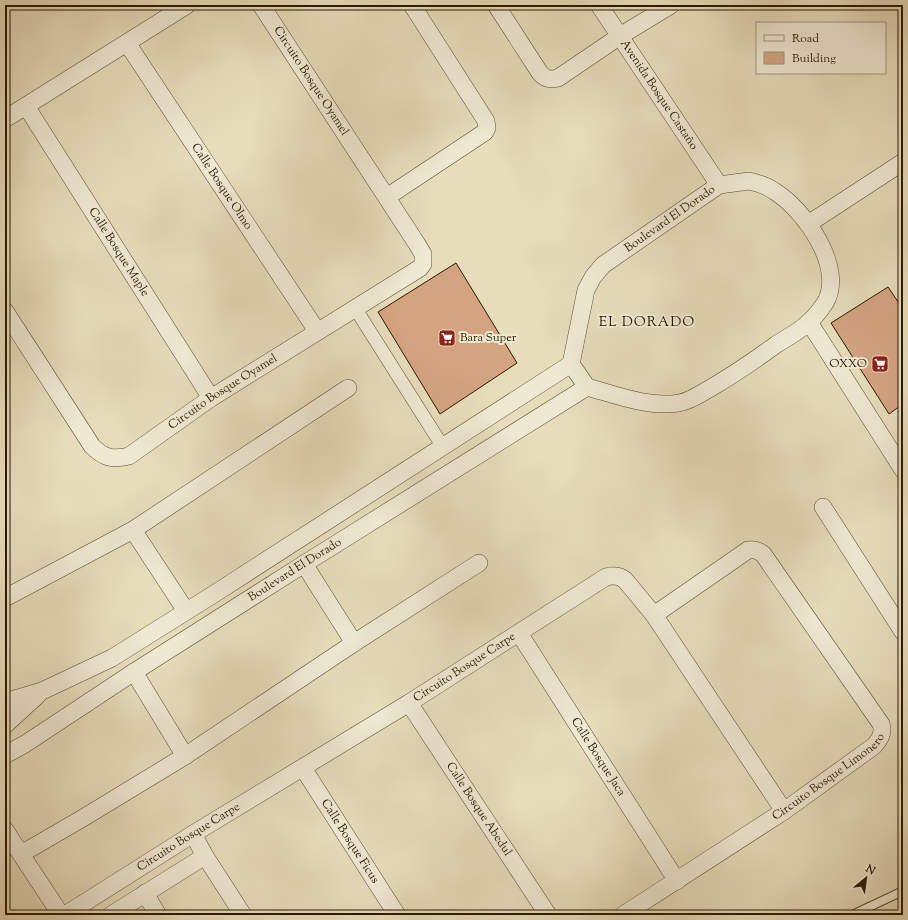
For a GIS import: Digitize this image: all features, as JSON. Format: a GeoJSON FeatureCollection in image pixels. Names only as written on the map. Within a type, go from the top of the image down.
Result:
{"type":"FeatureCollection","features":[{"type":"Feature","properties":{"kind":"street"},"geometry":{"type":"LineString","coordinates":[[5,119],[187,5]]}},
{"type":"Feature","properties":{"kind":"street","name":"Circuito Bosque Oyamel"},"geometry":{"type":"LineString","coordinates":[[5,311],[92,446],[104,456],[113,459],[129,456],[211,398],[420,268],[423,264],[423,254],[387,196],[262,5]]}},
{"type":"Feature","properties":{"kind":"street"},"geometry":{"type":"LineString","coordinates":[[387,196],[485,132],[487,128],[486,121],[412,5]]}},
{"type":"Feature","properties":{"kind":"street"},"geometry":{"type":"LineString","coordinates":[[496,5],[540,73],[545,78],[551,80],[558,78],[620,36],[671,5]]}},
{"type":"Feature","properties":{"kind":"street","name":"Avenida Bosque Castaño"},"geometry":{"type":"LineString","coordinates":[[599,5],[719,185]]}},
{"type":"Feature","properties":{"kind":"street","name":"Calle Bosque Olmo"},"geometry":{"type":"LineString","coordinates":[[126,43],[317,331]]}},
{"type":"Feature","properties":{"kind":"street","name":"Calle Bosque Maple"},"geometry":{"type":"LineString","coordinates":[[26,106],[211,398]]}},
{"type":"Feature","properties":{"kind":"street"},"geometry":{"type":"LineString","coordinates":[[808,224],[903,162]]}},
{"type":"Feature","properties":{"kind":"street","name":"Boulevard El Dorado"},"geometry":{"type":"LineString","coordinates":[[5,702],[42,691],[112,658],[571,364],[586,290],[593,277],[603,265],[719,185],[749,181],[761,184],[774,190],[788,201],[817,237],[830,268],[830,286],[825,303],[809,322],[730,377],[694,397],[680,402],[665,404],[642,401],[587,387],[304,564],[134,672],[25,744],[5,755]]}},
{"type":"Feature","properties":{"kind":"street"},"geometry":{"type":"LineString","coordinates":[[355,308],[443,446]]}},
{"type":"Feature","properties":{"kind":"street"},"geometry":{"type":"LineString","coordinates":[[809,322],[903,470]]}},
{"type":"Feature","properties":{"kind":"street"},"geometry":{"type":"LineString","coordinates":[[571,364],[587,387]]}},
{"type":"Feature","properties":{"kind":"street"},"geometry":{"type":"LineString","coordinates":[[5,598],[133,530],[348,388]]}},
{"type":"Feature","properties":{"kind":"street"},"geometry":{"type":"LineString","coordinates":[[823,507],[903,632]]}},
{"type":"Feature","properties":{"kind":"street"},"geometry":{"type":"LineString","coordinates":[[133,530],[186,611]]}},
{"type":"Feature","properties":{"kind":"street","name":"Circuito Bosque Limonero"},"geometry":{"type":"LineString","coordinates":[[623,915],[784,811],[874,746],[880,739],[882,728],[881,724],[763,554],[754,549],[748,550],[654,615]]}},
{"type":"Feature","properties":{"kind":"street"},"geometry":{"type":"LineString","coordinates":[[21,854],[84,818],[185,756],[354,643],[479,563]]}},
{"type":"Feature","properties":{"kind":"street"},"geometry":{"type":"LineString","coordinates":[[304,564],[354,643]]}},
{"type":"Feature","properties":{"kind":"street","name":"Circuito Bosque Carpe"},"geometry":{"type":"LineString","coordinates":[[65,915],[193,834],[409,703],[606,577],[612,575],[621,577],[625,580],[654,615],[784,811]]}},
{"type":"Feature","properties":{"kind":"street","name":"Calle Bosque Jaca"},"geometry":{"type":"LineString","coordinates":[[519,633],[676,881]]}},
{"type":"Feature","properties":{"kind":"street"},"geometry":{"type":"LineString","coordinates":[[134,672],[185,756]]}},
{"type":"Feature","properties":{"kind":"street"},"geometry":{"type":"LineString","coordinates":[[5,724],[42,691]]}},
{"type":"Feature","properties":{"kind":"street","name":"Calle Bosque Abedul"},"geometry":{"type":"LineString","coordinates":[[409,703],[548,915]]}},
{"type":"Feature","properties":{"kind":"street","name":"Calle Bosque Ficus"},"geometry":{"type":"LineString","coordinates":[[303,768],[397,915]]}},
{"type":"Feature","properties":{"kind":"street"},"geometry":{"type":"LineString","coordinates":[[5,830],[61,915]]}},
{"type":"Feature","properties":{"kind":"street"},"geometry":{"type":"LineString","coordinates":[[193,834],[205,856],[243,915]]}},
{"type":"Feature","properties":{"kind":"street","name":"Circuito Bosque Carpe"},"geometry":{"type":"LineString","coordinates":[[111,915],[205,856]]}},
{"type":"Feature","properties":{"kind":"street"},"geometry":{"type":"LineString","coordinates":[[145,893],[158,915]]}},
{"type":"Feature","properties":{"kind":"lane"},"geometry":{"type":"LineString","coordinates":[[852,915],[903,891]]}},
{"type":"Feature","properties":{"kind":"building","name":"Bara Super"},"geometry":{"type":"Polygon","coordinates":[[[456,263],[517,363],[440,414],[378,312],[456,263]]]}},
{"type":"Feature","properties":{"kind":"building","name":"OXXO"},"geometry":{"type":"Polygon","coordinates":[[[888,287],[903,309],[903,404],[889,414],[831,323],[888,287]]]}},
{"type":"Feature","properties":{"kind":"place","name":"Bara Super"},"geometry":{"type":"Point","coordinates":[447,338]}},
{"type":"Feature","properties":{"kind":"place","name":"OXXO"},"geometry":{"type":"Point","coordinates":[880,364]}},
{"type":"Feature","properties":{"kind":"district","name":"EL DORADO"},"geometry":{"type":"Point","coordinates":[647,323]}}]}
